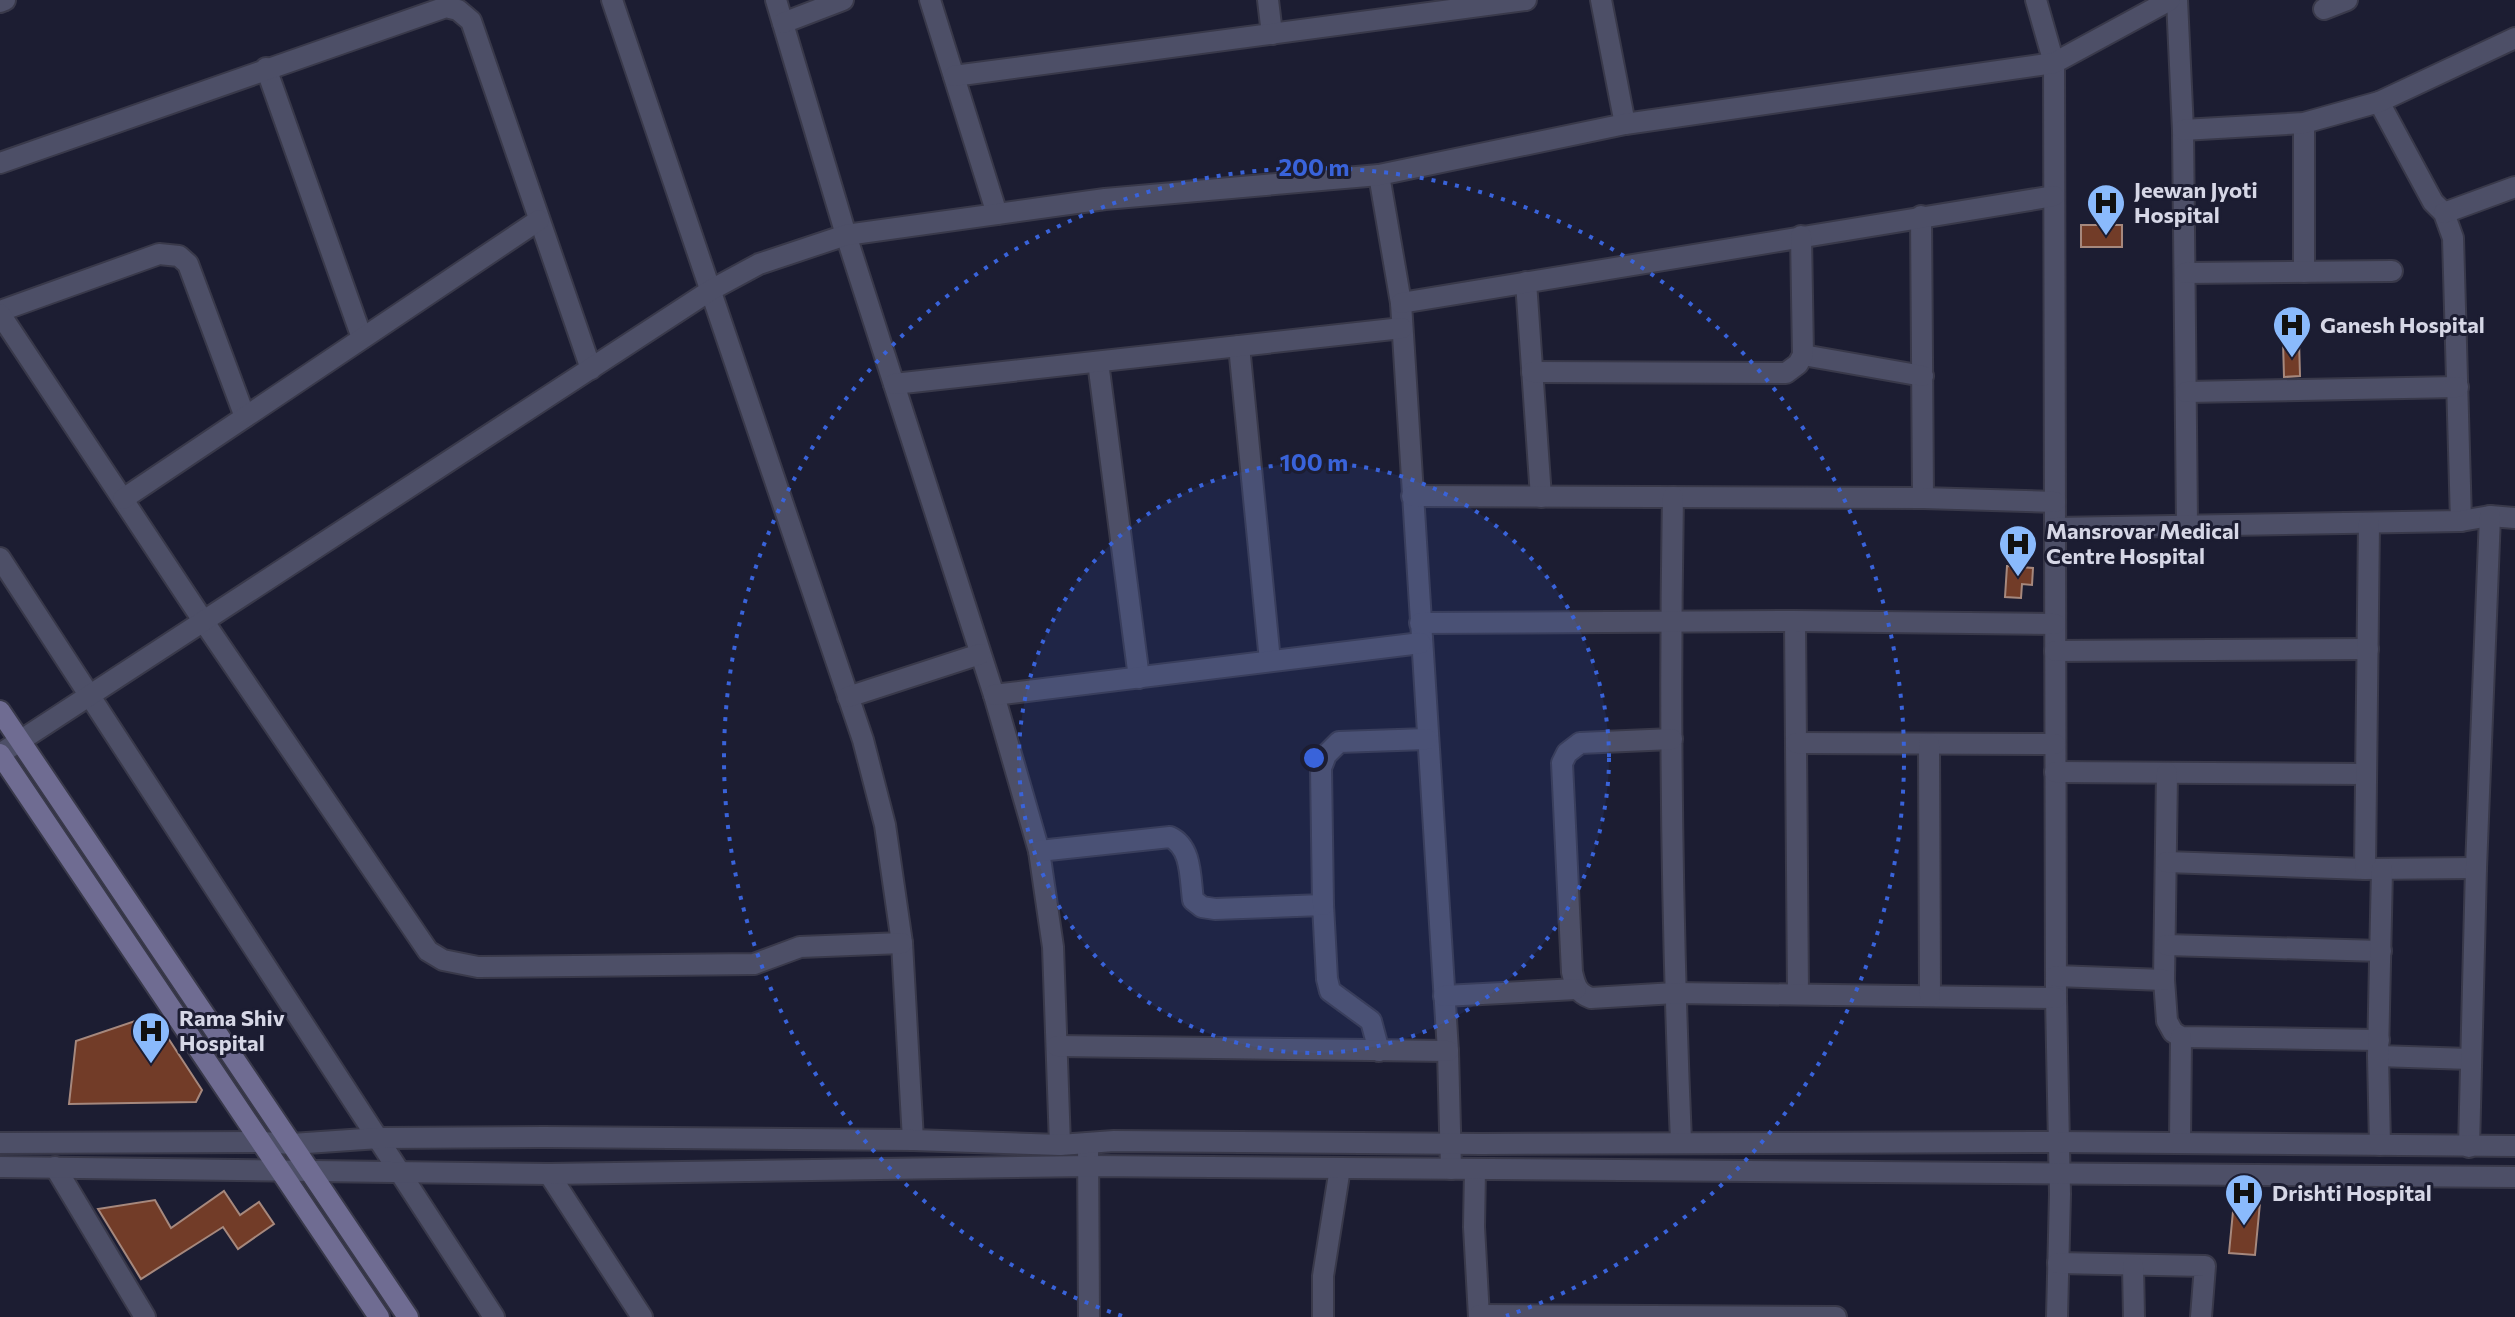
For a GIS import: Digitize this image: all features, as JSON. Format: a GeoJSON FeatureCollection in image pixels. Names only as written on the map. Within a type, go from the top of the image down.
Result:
{"type":"FeatureCollection","features":[{"type":"Feature","properties":{"kind":"main road"},"geometry":{"type":"LineString","coordinates":[[0,711],[408,1317]]}},
{"type":"Feature","properties":{"kind":"main road"},"geometry":{"type":"LineString","coordinates":[[0,754],[379,1317]]}},
{"type":"Feature","properties":{"kind":"street"},"geometry":{"type":"LineString","coordinates":[[612,0],[863,740],[885,825],[902,943],[913,1140]]}},
{"type":"Feature","properties":{"kind":"street"},"geometry":{"type":"LineString","coordinates":[[776,0],[846,235],[994,695],[1039,851],[1053,947],[1060,1145]]}},
{"type":"Feature","properties":{"kind":"street"},"geometry":{"type":"LineString","coordinates":[[783,23],[843,0]]}},
{"type":"Feature","properties":{"kind":"street"},"geometry":{"type":"LineString","coordinates":[[930,0],[997,214]]}},
{"type":"Feature","properties":{"kind":"street"},"geometry":{"type":"LineString","coordinates":[[1268,0],[1272,34]]}},
{"type":"Feature","properties":{"kind":"street"},"geometry":{"type":"LineString","coordinates":[[1363,0],[1365,22]]}},
{"type":"Feature","properties":{"kind":"street"},"geometry":{"type":"LineString","coordinates":[[954,76],[1526,0]]}},
{"type":"Feature","properties":{"kind":"street"},"geometry":{"type":"LineString","coordinates":[[1601,0],[1625,124]]}},
{"type":"Feature","properties":{"kind":"street"},"geometry":{"type":"LineString","coordinates":[[2036,0],[2054,63],[2056,998],[2060,1173],[2057,1317]]}},
{"type":"Feature","properties":{"kind":"street"},"geometry":{"type":"LineString","coordinates":[[0,754],[711,290],[759,264],[846,235],[1105,199],[1379,175],[1625,124],[2054,63],[2170,0]]}},
{"type":"Feature","properties":{"kind":"street"},"geometry":{"type":"LineString","coordinates":[[2177,0],[2183,130],[2187,525]]}},
{"type":"Feature","properties":{"kind":"street"},"geometry":{"type":"LineString","coordinates":[[2324,9],[2347,0]]}},
{"type":"Feature","properties":{"kind":"street"},"geometry":{"type":"LineString","coordinates":[[0,163],[446,7],[458,10],[471,21],[591,369]]}},
{"type":"Feature","properties":{"kind":"street"},"geometry":{"type":"LineString","coordinates":[[2183,130],[2304,123],[2379,102],[2515,38]]}},
{"type":"Feature","properties":{"kind":"street"},"geometry":{"type":"LineString","coordinates":[[266,68],[362,338]]}},
{"type":"Feature","properties":{"kind":"street"},"geometry":{"type":"LineString","coordinates":[[2379,102],[2433,202],[2444,213],[2453,238],[2461,521]]}},
{"type":"Feature","properties":{"kind":"street"},"geometry":{"type":"LineString","coordinates":[[2304,123],[2304,272]]}},
{"type":"Feature","properties":{"kind":"street"},"geometry":{"type":"LineString","coordinates":[[1379,175],[1401,303],[1448,1051],[1451,1169]]}},
{"type":"Feature","properties":{"kind":"street"},"geometry":{"type":"LineString","coordinates":[[2444,213],[2515,187]]}},
{"type":"Feature","properties":{"kind":"street"},"geometry":{"type":"LineString","coordinates":[[1401,303],[2054,196]]}},
{"type":"Feature","properties":{"kind":"street"},"geometry":{"type":"LineString","coordinates":[[1921,216],[1923,498]]}},
{"type":"Feature","properties":{"kind":"street"},"geometry":{"type":"LineString","coordinates":[[123,499],[539,220]]}},
{"type":"Feature","properties":{"kind":"street"},"geometry":{"type":"LineString","coordinates":[[1532,372],[1786,373],[1798,364],[1803,355],[1801,236]]}},
{"type":"Feature","properties":{"kind":"street"},"geometry":{"type":"LineString","coordinates":[[245,417],[188,264],[179,256],[159,254],[0,312],[204,622],[428,951],[443,960],[478,967],[754,964],[800,947],[902,943]]}},
{"type":"Feature","properties":{"kind":"street"},"geometry":{"type":"LineString","coordinates":[[2185,273],[2392,271]]}},
{"type":"Feature","properties":{"kind":"street"},"geometry":{"type":"LineString","coordinates":[[1526,282],[1541,497]]}},
{"type":"Feature","properties":{"kind":"street"},"geometry":{"type":"LineString","coordinates":[[894,384],[1402,328]]}},
{"type":"Feature","properties":{"kind":"street"},"geometry":{"type":"LineString","coordinates":[[1239,346],[1270,661]]}},
{"type":"Feature","properties":{"kind":"street"},"geometry":{"type":"LineString","coordinates":[[1803,355],[1923,376]]}},
{"type":"Feature","properties":{"kind":"street"},"geometry":{"type":"LineString","coordinates":[[1098,362],[1139,678]]}},
{"type":"Feature","properties":{"kind":"street"},"geometry":{"type":"LineString","coordinates":[[2186,392],[2458,387]]}},
{"type":"Feature","properties":{"kind":"street"},"geometry":{"type":"LineString","coordinates":[[1412,496],[1923,498],[2055,502]]}},
{"type":"Feature","properties":{"kind":"street"},"geometry":{"type":"LineString","coordinates":[[1673,497],[1671,622],[1675,993],[1681,1142]]}},
{"type":"Feature","properties":{"kind":"street"},"geometry":{"type":"LineString","coordinates":[[2055,528],[2461,521],[2490,516],[2515,518]]}},
{"type":"Feature","properties":{"kind":"street"},"geometry":{"type":"LineString","coordinates":[[2469,1147],[2490,516]]}},
{"type":"Feature","properties":{"kind":"street"},"geometry":{"type":"LineString","coordinates":[[2369,523],[2366,774],[2381,951],[2380,1145]]}},
{"type":"Feature","properties":{"kind":"street"},"geometry":{"type":"LineString","coordinates":[[0,558],[494,1317]]}},
{"type":"Feature","properties":{"kind":"street"},"geometry":{"type":"LineString","coordinates":[[1795,621],[1798,994]]}},
{"type":"Feature","properties":{"kind":"street"},"geometry":{"type":"LineString","coordinates":[[994,695],[1270,661],[1420,633],[1671,622],[2055,624]]}},
{"type":"Feature","properties":{"kind":"street"},"geometry":{"type":"LineString","coordinates":[[2055,651],[2368,649]]}},
{"type":"Feature","properties":{"kind":"street"},"geometry":{"type":"LineString","coordinates":[[848,697],[980,654]]}},
{"type":"Feature","properties":{"kind":"street"},"geometry":{"type":"LineString","coordinates":[[1379,1051],[1371,1021],[1330,991],[1327,979],[1321,768],[1326,755],[1339,742],[1427,739]]}},
{"type":"Feature","properties":{"kind":"street"},"geometry":{"type":"LineString","coordinates":[[1672,739],[1580,743],[1567,753],[1562,763],[1572,972],[1576,989],[1582,995],[1591,998],[1675,993],[2056,998]]}},
{"type":"Feature","properties":{"kind":"street"},"geometry":{"type":"LineString","coordinates":[[1796,743],[2055,744]]}},
{"type":"Feature","properties":{"kind":"street"},"geometry":{"type":"LineString","coordinates":[[1929,744],[1930,996]]}},
{"type":"Feature","properties":{"kind":"street"},"geometry":{"type":"LineString","coordinates":[[2055,772],[2366,774]]}},
{"type":"Feature","properties":{"kind":"street"},"geometry":{"type":"LineString","coordinates":[[2167,773],[2164,980],[2167,1021],[2173,1032],[2181,1037],[2379,1048],[2470,1059]]}},
{"type":"Feature","properties":{"kind":"street"},"geometry":{"type":"LineString","coordinates":[[1039,851],[1170,837],[1186,851],[1193,900],[1202,907],[1323,905]]}},
{"type":"Feature","properties":{"kind":"street"},"geometry":{"type":"LineString","coordinates":[[2166,862],[2374,869],[2476,868]]}},
{"type":"Feature","properties":{"kind":"street"},"geometry":{"type":"LineString","coordinates":[[2166,945],[2381,951]]}},
{"type":"Feature","properties":{"kind":"street"},"geometry":{"type":"LineString","coordinates":[[2056,976],[2164,980]]}},
{"type":"Feature","properties":{"kind":"street"},"geometry":{"type":"LineString","coordinates":[[1444,996],[1576,989]]}},
{"type":"Feature","properties":{"kind":"street"},"geometry":{"type":"LineString","coordinates":[[2180,1142],[2181,1037]]}},
{"type":"Feature","properties":{"kind":"street"},"geometry":{"type":"LineString","coordinates":[[1057,1046],[1448,1051]]}},
{"type":"Feature","properties":{"kind":"street"},"geometry":{"type":"LineString","coordinates":[[0,1143],[292,1144],[379,1138],[913,1140],[1060,1145],[2180,1142],[2515,1146]]}},
{"type":"Feature","properties":{"kind":"street"},"geometry":{"type":"LineString","coordinates":[[1088,1143],[1089,1317]]}},
{"type":"Feature","properties":{"kind":"street"},"geometry":{"type":"LineString","coordinates":[[0,1167],[549,1174],[1089,1166],[2515,1177]]}},
{"type":"Feature","properties":{"kind":"street"},"geometry":{"type":"LineString","coordinates":[[55,1167],[145,1317]]}},
{"type":"Feature","properties":{"kind":"street"},"geometry":{"type":"LineString","coordinates":[[1323,1317],[1323,1276],[1340,1168]]}},
{"type":"Feature","properties":{"kind":"street"},"geometry":{"type":"LineString","coordinates":[[1475,1169],[1474,1227],[1479,1316],[1836,1317]]}},
{"type":"Feature","properties":{"kind":"street"},"geometry":{"type":"LineString","coordinates":[[549,1174],[642,1317]]}},
{"type":"Feature","properties":{"kind":"street"},"geometry":{"type":"LineString","coordinates":[[2058,1263],[2205,1266],[2201,1317]]}},
{"type":"Feature","properties":{"kind":"street"},"geometry":{"type":"LineString","coordinates":[[2133,1266],[2134,1317]]}},
{"type":"Feature","properties":{"kind":"building"},"geometry":{"type":"Polygon","coordinates":[[[2081,225],[2122,225],[2122,247],[2081,247],[2081,225]]]}},
{"type":"Feature","properties":{"kind":"building"},"geometry":{"type":"Polygon","coordinates":[[[2299,340],[2300,376],[2284,377],[2283,341],[2299,340]]]}},
{"type":"Feature","properties":{"kind":"building"},"geometry":{"type":"Polygon","coordinates":[[[2007,566],[2033,568],[2032,585],[2022,584],[2021,598],[2005,597],[2007,566]]]}},
{"type":"Feature","properties":{"kind":"building"},"geometry":{"type":"Polygon","coordinates":[[[153,1015],[202,1090],[196,1102],[69,1104],[76,1041],[153,1015]]]}},
{"type":"Feature","properties":{"kind":"building"},"geometry":{"type":"Polygon","coordinates":[[[224,1191],[240,1215],[259,1202],[274,1224],[238,1249],[223,1227],[141,1279],[98,1209],[155,1200],[171,1228],[224,1191]]]}},
{"type":"Feature","properties":{"kind":"building"},"geometry":{"type":"Polygon","coordinates":[[[2234,1201],[2260,1203],[2255,1255],[2229,1253],[2234,1201]]]}},
{"type":"Feature","properties":{"kind":"place","name":"Jeewan Jyoti Hospital"},"geometry":{"type":"Point","coordinates":[2106,237]}},
{"type":"Feature","properties":{"kind":"place","name":"Ganesh Hospital"},"geometry":{"type":"Point","coordinates":[2292,359]}},
{"type":"Feature","properties":{"kind":"place","name":"Mansrovar Medical Centre Hospital"},"geometry":{"type":"Point","coordinates":[2018,578]}},
{"type":"Feature","properties":{"kind":"place","name":"Rama Shiv Hospital"},"geometry":{"type":"Point","coordinates":[151,1065]}},
{"type":"Feature","properties":{"kind":"place","name":"Drishti Hospital"},"geometry":{"type":"Point","coordinates":[2244,1227]}}]}
